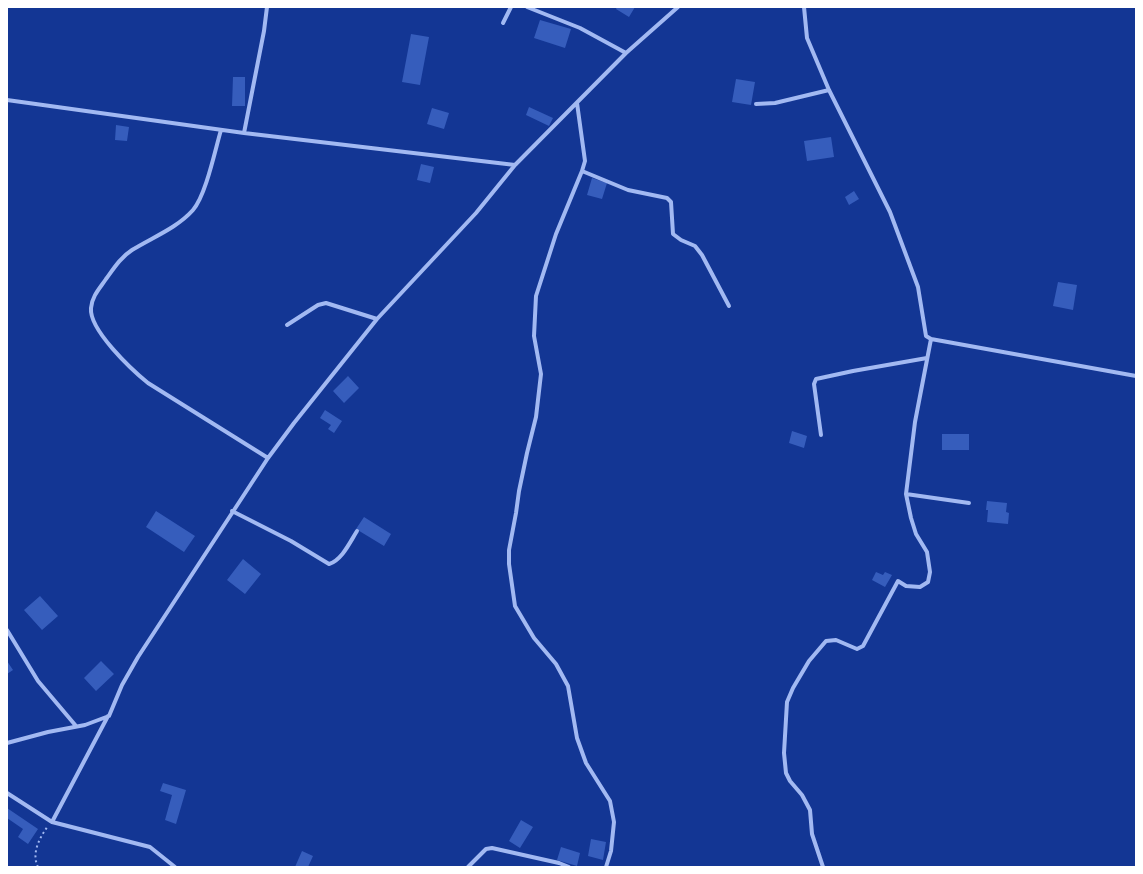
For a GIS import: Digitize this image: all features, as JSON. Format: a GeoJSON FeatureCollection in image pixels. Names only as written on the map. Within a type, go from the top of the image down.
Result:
{"type":"FeatureCollection","features":[{"type":"Feature","properties":{"kind":"street"},"geometry":{"type":"LineString","coordinates":[[244,134],[264,31],[267,7]]}},
{"type":"Feature","properties":{"kind":"street"},"geometry":{"type":"LineString","coordinates":[[503,23],[510,7]]}},
{"type":"Feature","properties":{"kind":"street"},"geometry":{"type":"LineString","coordinates":[[528,7],[580,28],[626,53]]}},
{"type":"Feature","properties":{"kind":"street"},"geometry":{"type":"LineString","coordinates":[[52,822],[109,716],[122,685],[138,657],[232,511],[298,417],[377,319],[476,213],[515,166],[626,53],[678,7]]}},
{"type":"Feature","properties":{"kind":"street"},"geometry":{"type":"LineString","coordinates":[[804,7],[807,38],[829,90],[890,212],[918,287],[926,336],[931,339],[1136,376]]}},
{"type":"Feature","properties":{"kind":"street"},"geometry":{"type":"LineString","coordinates":[[756,104],[775,103],[829,90]]}},
{"type":"Feature","properties":{"kind":"street"},"geometry":{"type":"LineString","coordinates":[[7,100],[244,134],[515,166]]}},
{"type":"Feature","properties":{"kind":"street"},"geometry":{"type":"LineString","coordinates":[[577,103],[585,161],[556,234],[536,296],[534,336],[541,374],[536,417],[519,491],[508,564],[516,606],[534,638],[556,664],[568,686],[577,738],[586,763],[610,801],[614,822],[611,851],[606,867]]}},
{"type":"Feature","properties":{"kind":"street"},"geometry":{"type":"LineString","coordinates":[[221,130],[205,187],[195,208],[164,232],[132,250],[119,261],[95,294],[91,309],[92,316],[99,330],[134,372],[148,383],[268,458]]}},
{"type":"Feature","properties":{"kind":"street"},"geometry":{"type":"LineString","coordinates":[[582,171],[628,190],[667,198],[671,202],[673,234],[681,240],[695,246],[702,255],[729,306]]}},
{"type":"Feature","properties":{"kind":"street"},"geometry":{"type":"LineString","coordinates":[[287,325],[318,305],[326,303],[377,319]]}},
{"type":"Feature","properties":{"kind":"street"},"geometry":{"type":"LineString","coordinates":[[823,867],[812,834],[810,810],[802,795],[790,781],[786,773],[784,753],[788,702],[793,688],[809,661],[826,640],[836,640],[857,649],[863,646],[898,581],[906,586],[920,587],[928,582],[930,572],[927,552],[916,534],[906,494],[914,422],[931,339]]}},
{"type":"Feature","properties":{"kind":"street"},"geometry":{"type":"LineString","coordinates":[[821,435],[814,384],[816,379],[927,358]]}},
{"type":"Feature","properties":{"kind":"street"},"geometry":{"type":"LineString","coordinates":[[906,494],[969,503]]}},
{"type":"Feature","properties":{"kind":"street"},"geometry":{"type":"LineString","coordinates":[[232,511],[329,564],[338,558],[357,531]]}},
{"type":"Feature","properties":{"kind":"street"},"geometry":{"type":"LineString","coordinates":[[7,630],[38,681],[76,726]]}},
{"type":"Feature","properties":{"kind":"street"},"geometry":{"type":"LineString","coordinates":[[7,743],[76,726],[109,716]]}},
{"type":"Feature","properties":{"kind":"street"},"geometry":{"type":"LineString","coordinates":[[7,793],[52,822],[150,847],[176,867]]}},
{"type":"Feature","properties":{"kind":"street"},"geometry":{"type":"LineString","coordinates":[[468,867],[486,849],[492,848],[559,863],[569,867]]}},
{"type":"Feature","properties":{"kind":"path"},"geometry":{"type":"LineString","coordinates":[[38,867],[36,856],[37,845],[44,832],[52,822]]}},
{"type":"Feature","properties":{"kind":"building"},"geometry":{"type":"Polygon","coordinates":[[[617,7],[635,7],[629,17],[616,9],[617,7]]]}},
{"type":"Feature","properties":{"kind":"building"},"geometry":{"type":"Polygon","coordinates":[[[540,20],[571,29],[565,48],[534,38],[540,20]]]}},
{"type":"Feature","properties":{"kind":"building"},"geometry":{"type":"Polygon","coordinates":[[[411,34],[429,37],[420,85],[402,82],[411,34]]]}},
{"type":"Feature","properties":{"kind":"building"},"geometry":{"type":"Polygon","coordinates":[[[233,77],[245,77],[245,106],[232,106],[233,77]]]}},
{"type":"Feature","properties":{"kind":"building"},"geometry":{"type":"Polygon","coordinates":[[[736,79],[755,82],[751,105],[732,102],[736,79]]]}},
{"type":"Feature","properties":{"kind":"building"},"geometry":{"type":"Polygon","coordinates":[[[529,107],[553,118],[549,126],[526,115],[529,107]]]}},
{"type":"Feature","properties":{"kind":"building"},"geometry":{"type":"Polygon","coordinates":[[[432,108],[449,113],[444,129],[427,124],[432,108]]]}},
{"type":"Feature","properties":{"kind":"building"},"geometry":{"type":"Polygon","coordinates":[[[116,125],[129,127],[127,141],[115,140],[116,125]]]}},
{"type":"Feature","properties":{"kind":"building"},"geometry":{"type":"Polygon","coordinates":[[[831,137],[834,157],[807,161],[804,141],[831,137]]]}},
{"type":"Feature","properties":{"kind":"building"},"geometry":{"type":"Polygon","coordinates":[[[421,164],[434,167],[430,183],[417,180],[421,164]]]}},
{"type":"Feature","properties":{"kind":"building"},"geometry":{"type":"Polygon","coordinates":[[[592,178],[607,183],[602,199],[587,195],[592,178]]]}},
{"type":"Feature","properties":{"kind":"building"},"geometry":{"type":"Polygon","coordinates":[[[854,191],[859,199],[849,205],[845,197],[854,191]]]}},
{"type":"Feature","properties":{"kind":"building"},"geometry":{"type":"Polygon","coordinates":[[[1058,282],[1077,285],[1073,310],[1053,306],[1058,282]]]}},
{"type":"Feature","properties":{"kind":"building"},"geometry":{"type":"Polygon","coordinates":[[[348,376],[359,388],[344,403],[333,391],[348,376]]]}},
{"type":"Feature","properties":{"kind":"building"},"geometry":{"type":"Polygon","coordinates":[[[325,410],[342,421],[334,433],[328,429],[331,425],[320,418],[325,410]]]}},
{"type":"Feature","properties":{"kind":"building"},"geometry":{"type":"Polygon","coordinates":[[[792,431],[807,436],[804,448],[789,443],[792,431]]]}},
{"type":"Feature","properties":{"kind":"building"},"geometry":{"type":"Polygon","coordinates":[[[942,434],[969,434],[969,450],[942,450],[942,434]]]}},
{"type":"Feature","properties":{"kind":"building"},"geometry":{"type":"Polygon","coordinates":[[[987,501],[1007,503],[1006,512],[1009,513],[1008,524],[987,522],[987,501]]]}},
{"type":"Feature","properties":{"kind":"building"},"geometry":{"type":"Polygon","coordinates":[[[156,511],[195,536],[184,552],[146,527],[156,511]]]}},
{"type":"Feature","properties":{"kind":"building"},"geometry":{"type":"Polygon","coordinates":[[[364,517],[391,534],[384,546],[356,529],[364,517]]]}},
{"type":"Feature","properties":{"kind":"building"},"geometry":{"type":"Polygon","coordinates":[[[243,559],[261,574],[245,594],[227,580],[243,559]]]}},
{"type":"Feature","properties":{"kind":"building"},"geometry":{"type":"Polygon","coordinates":[[[876,572],[883,575],[885,572],[892,575],[885,587],[872,580],[876,572]]]}},
{"type":"Feature","properties":{"kind":"building"},"geometry":{"type":"Polygon","coordinates":[[[40,596],[58,616],[42,630],[24,610],[40,596]]]}},
{"type":"Feature","properties":{"kind":"building"},"geometry":{"type":"Polygon","coordinates":[[[7,661],[13,670],[7,674],[7,661]]]}},
{"type":"Feature","properties":{"kind":"building"},"geometry":{"type":"Polygon","coordinates":[[[101,661],[114,674],[96,691],[84,678],[101,661]]]}},
{"type":"Feature","properties":{"kind":"building"},"geometry":{"type":"Polygon","coordinates":[[[163,783],[186,790],[176,824],[165,820],[172,795],[160,791],[163,783]]]}},
{"type":"Feature","properties":{"kind":"building"},"geometry":{"type":"Polygon","coordinates":[[[7,808],[38,829],[28,844],[18,837],[23,829],[7,818],[7,808]]]}},
{"type":"Feature","properties":{"kind":"building"},"geometry":{"type":"Polygon","coordinates":[[[521,820],[533,827],[520,848],[509,841],[521,820]]]}},
{"type":"Feature","properties":{"kind":"building"},"geometry":{"type":"Polygon","coordinates":[[[591,839],[606,842],[603,860],[588,856],[591,839]]]}},
{"type":"Feature","properties":{"kind":"building"},"geometry":{"type":"Polygon","coordinates":[[[561,847],[580,853],[577,866],[557,860],[561,847]]]}},
{"type":"Feature","properties":{"kind":"building"},"geometry":{"type":"Polygon","coordinates":[[[302,851],[313,856],[308,867],[295,867],[302,851]]]}}]}
